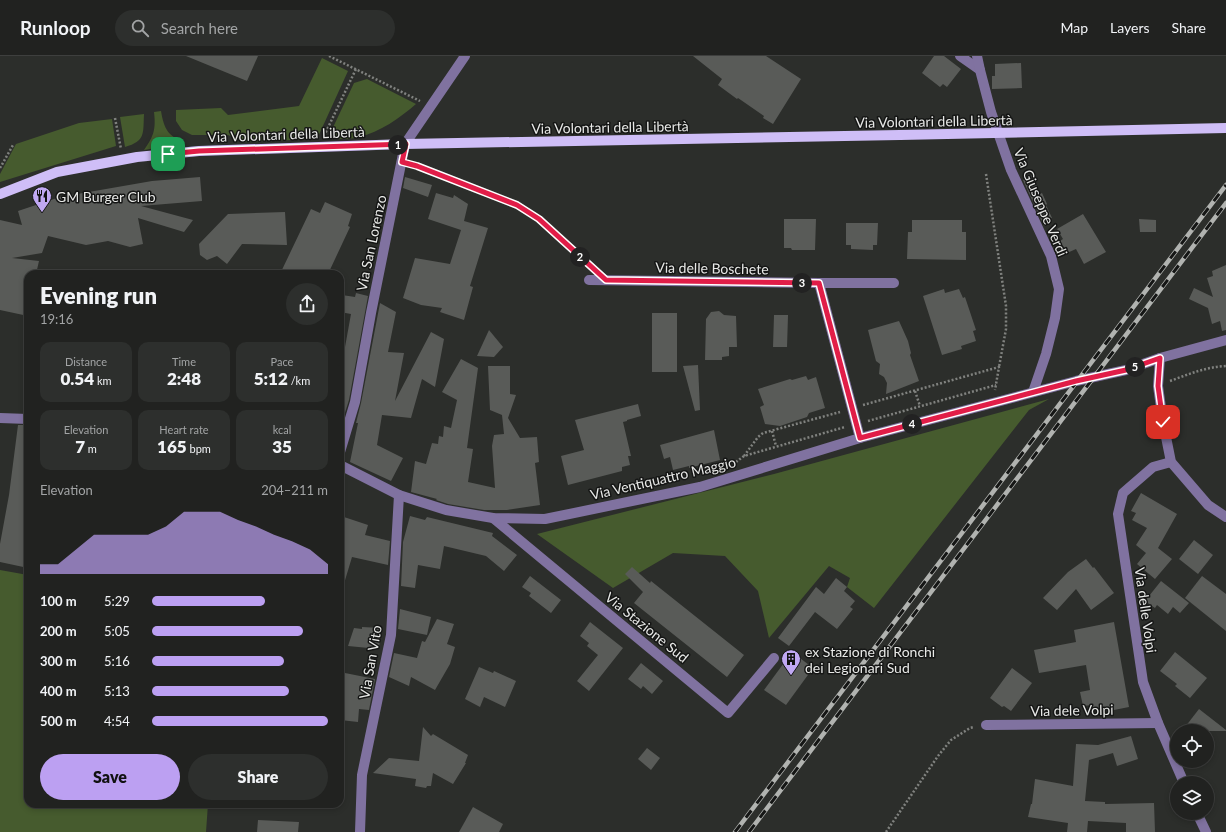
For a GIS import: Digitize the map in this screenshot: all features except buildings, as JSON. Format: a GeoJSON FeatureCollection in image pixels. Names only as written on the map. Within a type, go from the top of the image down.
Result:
{"type":"FeatureCollection","features":[{"type":"Feature","properties":{"kind":"main road","name":"Via Volontari della Libertà"},"geometry":{"type":"LineString","coordinates":[[0,194],[57,172],[123,159],[199,151],[406,144],[900,136],[1226,128]]}},
{"type":"Feature","properties":{"kind":"street","name":"Via San Lorenzo"},"geometry":{"type":"LineString","coordinates":[[344,439],[355,402],[371,313],[406,144],[465,56]]}},
{"type":"Feature","properties":{"kind":"street"},"geometry":{"type":"LineString","coordinates":[[960,56],[980,70]]}},
{"type":"Feature","properties":{"kind":"street","name":"Via Giuseppe Verdi"},"geometry":{"type":"LineString","coordinates":[[977,56],[991,112],[1011,170],[1051,256],[1059,289],[1055,318],[1046,354],[1033,392]]}},
{"type":"Feature","properties":{"kind":"street","name":"Via delle Boschete"},"geometry":{"type":"LineString","coordinates":[[589,280],[894,283]]}},
{"type":"Feature","properties":{"kind":"street"},"geometry":{"type":"LineString","coordinates":[[819,283],[860,438]]}},
{"type":"Feature","properties":{"kind":"street","name":"Via Ventiquattro Maggio"},"geometry":{"type":"LineString","coordinates":[[344,467],[399,495],[446,510],[493,518],[545,519],[700,487],[860,438],[1076,381],[1126,370],[1160,358],[1226,340]]}},
{"type":"Feature","properties":{"kind":"street"},"geometry":{"type":"LineString","coordinates":[[1160,358],[1158,386],[1171,462],[1208,505],[1226,517]]}},
{"type":"Feature","properties":{"kind":"street"},"geometry":{"type":"LineString","coordinates":[[0,418],[24,419]]}},
{"type":"Feature","properties":{"kind":"street","name":"Via delle Volpi"},"geometry":{"type":"LineString","coordinates":[[1171,462],[1153,467],[1123,493],[1118,514],[1143,682],[1158,723],[1181,776]]}},
{"type":"Feature","properties":{"kind":"street","name":"Via San Vito"},"geometry":{"type":"LineString","coordinates":[[360,832],[362,775],[391,635],[399,495]]}},
{"type":"Feature","properties":{"kind":"street","name":"Via Stazione Sud"},"geometry":{"type":"LineString","coordinates":[[493,518],[728,713],[774,658]]}},
{"type":"Feature","properties":{"kind":"street","name":"Via dele Volpi"},"geometry":{"type":"LineString","coordinates":[[986,725],[1158,723]]}},
{"type":"Feature","properties":{"kind":"street"},"geometry":{"type":"LineString","coordinates":[[1200,820],[1206,832]]}},
{"type":"Feature","properties":{"kind":"path"},"geometry":{"type":"LineString","coordinates":[[331,56],[356,70],[431,106]]}},
{"type":"Feature","properties":{"kind":"path"},"geometry":{"type":"LineString","coordinates":[[318,147],[356,70]]}},
{"type":"Feature","properties":{"kind":"path"},"geometry":{"type":"LineString","coordinates":[[116,118],[123,159]]}},
{"type":"Feature","properties":{"kind":"path"},"geometry":{"type":"LineString","coordinates":[[0,168],[13,144]]}},
{"type":"Feature","properties":{"kind":"path"},"geometry":{"type":"LineString","coordinates":[[402,162],[417,166],[517,205],[539,219],[606,280]]}},
{"type":"Feature","properties":{"kind":"path"},"geometry":{"type":"LineString","coordinates":[[986,174],[1006,306],[1006,329],[994,403]]}},
{"type":"Feature","properties":{"kind":"path"},"geometry":{"type":"LineString","coordinates":[[1158,386],[1193,372],[1213,367],[1226,366]]}},
{"type":"Feature","properties":{"kind":"path","name":"Via Ventiquattro Maggio"},"geometry":{"type":"LineString","coordinates":[[744,456],[758,437],[763,433],[999,367]]}},
{"type":"Feature","properties":{"kind":"path"},"geometry":{"type":"LineString","coordinates":[[915,391],[920,406]]}},
{"type":"Feature","properties":{"kind":"path"},"geometry":{"type":"LineString","coordinates":[[772,431],[776,446]]}},
{"type":"Feature","properties":{"kind":"path"},"geometry":{"type":"LineString","coordinates":[[886,832],[938,756],[951,740],[970,728],[986,725]]}},
{"type":"Feature","properties":{"kind":"green space"},"geometry":{"type":"Polygon","coordinates":[[[322,58],[348,71],[317,139],[244,142],[228,135],[192,135],[182,130],[176,121],[176,110],[221,108],[228,115],[299,106],[322,58]]]}},
{"type":"Feature","properties":{"kind":"green space"},"geometry":{"type":"Polygon","coordinates":[[[367,79],[416,104],[389,124],[375,132],[355,138],[328,138],[354,83],[367,79]]]}},
{"type":"Feature","properties":{"kind":"green space"},"geometry":{"type":"Polygon","coordinates":[[[161,111],[165,127],[171,135],[185,143],[144,150],[154,132],[154,112],[161,111]]]}},
{"type":"Feature","properties":{"kind":"green space"},"geometry":{"type":"Polygon","coordinates":[[[144,114],[143,131],[140,139],[132,145],[125,147],[120,117],[144,114]]]}},
{"type":"Feature","properties":{"kind":"green space"},"geometry":{"type":"Polygon","coordinates":[[[112,119],[116,146],[0,182],[0,174],[16,144],[79,123],[112,119]]]}},
{"type":"Feature","properties":{"kind":"green space"},"geometry":{"type":"Polygon","coordinates":[[[1049,399],[1029,410],[874,608],[847,587],[850,578],[829,566],[769,638],[758,591],[725,556],[673,553],[613,588],[537,534],[774,474],[1049,399]]]}},
{"type":"Feature","properties":{"kind":"green space"},"geometry":{"type":"Polygon","coordinates":[[[0,570],[24,574],[24,808],[208,808],[206,832],[0,832],[0,570]]]}},
{"type":"Feature","properties":{"kind":"railway"},"geometry":{"type":"LineString","coordinates":[[735,832],[1226,185]]}},
{"type":"Feature","properties":{"kind":"railway"},"geometry":{"type":"LineString","coordinates":[[749,832],[1226,203]]}},
{"type":"Feature","properties":{"kind":"place","name":"GM Burger Club"},"geometry":{"type":"Point","coordinates":[42,213]}},
{"type":"Feature","properties":{"kind":"place","name":"ex Stazione di Ronchi dei Legionari Sud"},"geometry":{"type":"Point","coordinates":[791,676]}},
{"type":"Feature","properties":{"kind":"route"},"geometry":{"type":"LineString","coordinates":[[168,154],[199,151],[406,144],[402,162],[417,166],[517,205],[539,219],[606,280],[819,283],[860,438],[1076,381],[1126,370],[1160,358],[1158,386],[1163,422]]}}]}
